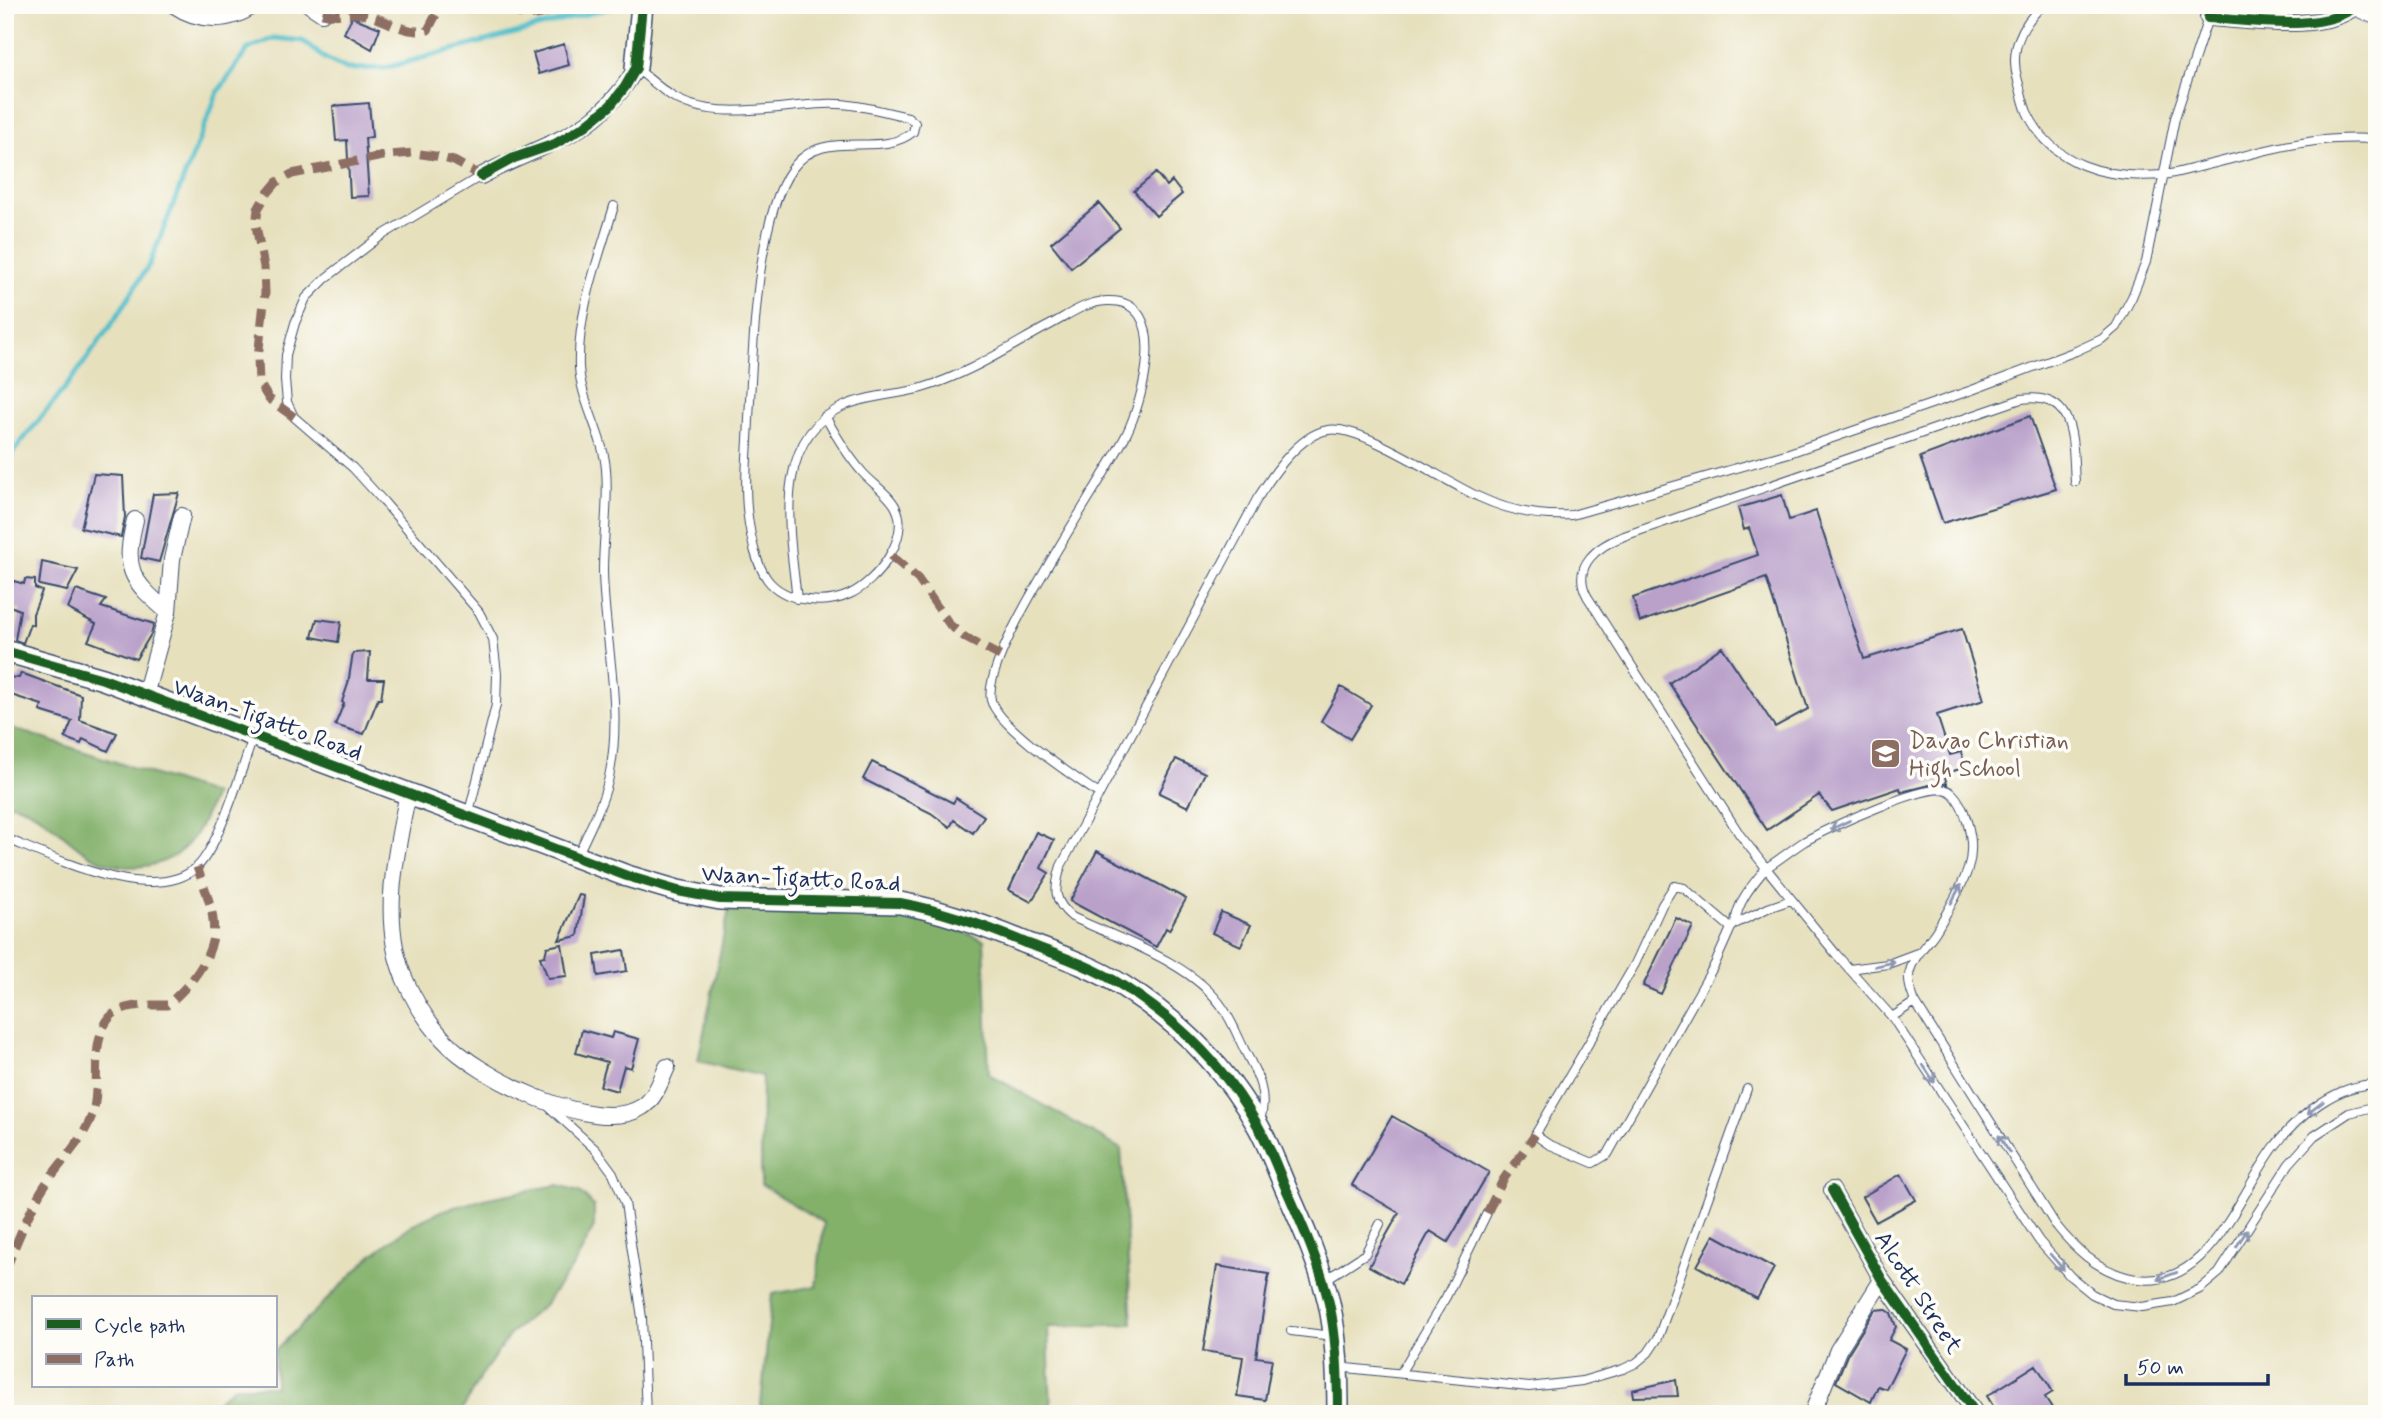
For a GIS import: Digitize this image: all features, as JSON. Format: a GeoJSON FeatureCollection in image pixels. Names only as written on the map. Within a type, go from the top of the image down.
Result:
{"type":"FeatureCollection","features":[{"type":"Feature","properties":{"kind":"street"},"geometry":{"type":"LineString","coordinates":[[174,5],[190,14],[214,19],[228,18],[254,5]]}},
{"type":"Feature","properties":{"kind":"street"},"geometry":{"type":"LineString","coordinates":[[481,176],[514,158],[555,144],[584,127],[610,106],[636,68],[642,5]]}},
{"type":"Feature","properties":{"kind":"street"},"geometry":{"type":"LineString","coordinates":[[2208,18],[2317,21],[2335,18],[2354,8]]}},
{"type":"Feature","properties":{"kind":"street"},"geometry":{"type":"LineString","coordinates":[[145,695],[168,612],[172,559],[182,516]]}},
{"type":"Feature","properties":{"kind":"street"},"geometry":{"type":"LineString","coordinates":[[135,520],[128,556],[132,574],[141,588],[168,612]]}},
{"type":"Feature","properties":{"kind":"street","name":"Waan-Tigatto Road"},"geometry":{"type":"LineString","coordinates":[[5,651],[103,679],[576,857],[678,891],[720,899],[900,903],[925,908],[958,917],[1058,955],[1121,985],[1185,1032],[1228,1080],[1259,1126],[1298,1216],[1329,1304],[1337,1367],[1338,1414]]}},
{"type":"Feature","properties":{"kind":"street"},"geometry":{"type":"LineString","coordinates":[[408,793],[394,860],[394,940],[405,981],[444,1041],[467,1061],[515,1089],[544,1102],[605,1115],[630,1113],[644,1106],[655,1093],[667,1067]]}},
{"type":"Feature","properties":{"kind":"street","name":"Alcott Street"},"geometry":{"type":"LineString","coordinates":[[1832,1190],[1882,1280],[1976,1414]]}},
{"type":"Feature","properties":{"kind":"street"},"geometry":{"type":"LineString","coordinates":[[1812,1414],[1838,1350],[1882,1280]]}},
{"type":"Feature","properties":{"kind":"lane"},"geometry":{"type":"LineString","coordinates":[[2043,5],[2028,19],[2016,46],[2016,75],[2027,112],[2045,141],[2065,157],[2094,169],[2129,175],[2164,175],[2306,142],[2349,138],[2377,139]]}},
{"type":"Feature","properties":{"kind":"lane"},"geometry":{"type":"LineString","coordinates":[[2354,8],[2377,21]]}},
{"type":"Feature","properties":{"kind":"lane"},"geometry":{"type":"LineString","coordinates":[[1259,1126],[1264,1093],[1258,1074],[1223,1008],[1210,993],[1156,956],[1072,917],[1062,908],[1056,896],[1056,882],[1061,866],[1099,794],[1257,499],[1275,471],[1306,440],[1327,430],[1346,431],[1370,440],[1479,497],[1516,511],[1547,516],[1572,515],[1789,453],[1972,390],[2102,339],[2116,327],[2146,262],[2175,118],[2208,18]]}},
{"type":"Feature","properties":{"kind":"lane"},"geometry":{"type":"LineString","coordinates":[[636,68],[675,98],[708,108],[757,110],[825,103],[908,117],[915,123],[914,132],[904,140],[891,143],[834,144],[809,153],[793,167],[778,194],[768,233],[752,361],[746,479],[748,523],[756,556],[768,579],[782,592],[797,599],[825,600],[850,595],[876,576],[891,556],[900,530],[896,508],[862,472],[825,416]]}},
{"type":"Feature","properties":{"kind":"lane"},"geometry":{"type":"LineString","coordinates":[[468,816],[496,705],[497,674],[493,639],[479,612],[384,502],[353,468],[294,416],[287,402],[285,380],[286,355],[295,323],[306,298],[326,278],[381,236],[481,176]]}},
{"type":"Feature","properties":{"kind":"lane"},"geometry":{"type":"LineString","coordinates":[[576,857],[606,788],[614,745],[615,713],[603,570],[606,469],[600,438],[579,369],[581,331],[592,279],[614,206]]}},
{"type":"Feature","properties":{"kind":"lane"},"geometry":{"type":"LineString","coordinates":[[797,599],[790,531],[790,486],[798,453],[825,416],[846,405],[936,383],[975,366],[1082,306],[1108,301],[1126,304],[1137,313],[1144,326],[1148,349],[1143,391],[1136,411],[1126,435],[1055,553],[1000,656],[990,690],[996,713],[1010,727],[1099,794]]}},
{"type":"Feature","properties":{"kind":"lane"},"geometry":{"type":"LineString","coordinates":[[2074,482],[2068,419],[2052,402],[2036,397],[2021,399],[1607,543],[1594,552],[1585,564],[1581,576],[1583,588],[1740,835],[1791,900],[1892,1017],[2039,1241],[2070,1276],[2092,1294],[2113,1304],[2143,1307],[2173,1302],[2200,1289],[2218,1273],[2289,1164],[2314,1136],[2348,1113],[2377,1106]]}},
{"type":"Feature","properties":{"kind":"lane"},"geometry":{"type":"LineString","coordinates":[[5,838],[125,882],[170,881],[197,867],[217,836],[254,734]]}},
{"type":"Feature","properties":{"kind":"lane"},"geometry":{"type":"LineString","coordinates":[[1733,926],[1684,888],[1674,886],[1662,905],[1635,964],[1535,1135],[1548,1144],[1593,1163],[1608,1154],[1715,964],[1733,926],[1737,910],[1751,886],[1766,868],[1805,842],[1902,797],[1935,788],[1950,791],[1962,807],[1972,840],[1971,854],[1962,881],[1935,931],[1913,962],[1909,976],[1914,1002],[2055,1224],[2069,1242],[2090,1260],[2117,1274],[2138,1280],[2163,1280],[2193,1264],[2227,1226],[2275,1146],[2300,1119],[2332,1095],[2367,1084],[2377,1084]]}},
{"type":"Feature","properties":{"kind":"lane"},"geometry":{"type":"LineString","coordinates":[[1733,926],[1768,908],[1791,900]]}},
{"type":"Feature","properties":{"kind":"lane"},"geometry":{"type":"LineString","coordinates":[[1849,969],[1888,964],[1920,952]]}},
{"type":"Feature","properties":{"kind":"lane"},"geometry":{"type":"LineString","coordinates":[[1892,1017],[1914,1002]]}},
{"type":"Feature","properties":{"kind":"lane"},"geometry":{"type":"LineString","coordinates":[[1337,1367],[1529,1387],[1582,1381],[1636,1363],[1648,1353],[1658,1338],[1747,1089]]}},
{"type":"Feature","properties":{"kind":"lane"},"geometry":{"type":"LineString","coordinates":[[544,1102],[602,1158],[613,1172],[625,1203],[642,1318],[646,1414]]}},
{"type":"Feature","properties":{"kind":"lane"},"geometry":{"type":"LineString","coordinates":[[1401,1372],[1446,1297],[1487,1213]]}},
{"type":"Feature","properties":{"kind":"lane"},"geometry":{"type":"LineString","coordinates":[[1322,1281],[1365,1254],[1380,1224]]}},
{"type":"Feature","properties":{"kind":"lane"},"geometry":{"type":"LineString","coordinates":[[1291,1331],[1333,1336]]}},
{"type":"Feature","properties":{"kind":"green space"},"geometry":{"type":"Polygon","coordinates":[[[5,726],[214,794],[193,838],[182,850],[155,864],[125,866],[110,863],[82,850],[27,809],[5,803],[5,726]]]}},
{"type":"Feature","properties":{"kind":"green space"},"geometry":{"type":"Polygon","coordinates":[[[729,909],[899,914],[929,918],[984,940],[989,1074],[1121,1149],[1132,1324],[1048,1327],[1051,1414],[760,1414],[772,1294],[816,1286],[824,1223],[761,1185],[762,1076],[698,1061],[729,909]]]}},
{"type":"Feature","properties":{"kind":"green space"},"geometry":{"type":"Polygon","coordinates":[[[558,1185],[579,1191],[594,1206],[594,1227],[576,1262],[544,1305],[511,1333],[481,1376],[460,1414],[201,1414],[233,1388],[276,1388],[276,1350],[372,1255],[413,1224],[444,1210],[488,1198],[558,1185]]]}},
{"type":"Feature","properties":{"kind":"building"},"geometry":{"type":"Polygon","coordinates":[[[352,17],[380,28],[372,49],[344,33],[352,17]]]}},
{"type":"Feature","properties":{"kind":"building"},"geometry":{"type":"Polygon","coordinates":[[[564,44],[569,65],[539,74],[533,53],[564,44]]]}},
{"type":"Feature","properties":{"kind":"building"},"geometry":{"type":"Polygon","coordinates":[[[369,103],[372,137],[365,138],[369,196],[350,197],[347,140],[336,141],[333,106],[369,103]]]}},
{"type":"Feature","properties":{"kind":"building"},"geometry":{"type":"Polygon","coordinates":[[[1156,173],[1167,186],[1172,181],[1182,194],[1156,216],[1134,191],[1156,173]]]}},
{"type":"Feature","properties":{"kind":"building"},"geometry":{"type":"Polygon","coordinates":[[[1099,203],[1120,228],[1071,268],[1051,243],[1099,203]]]}},
{"type":"Feature","properties":{"kind":"building"},"geometry":{"type":"Polygon","coordinates":[[[2030,416],[2056,489],[1943,523],[1920,457],[2030,416]]]}},
{"type":"Feature","properties":{"kind":"building"},"geometry":{"type":"Polygon","coordinates":[[[94,474],[123,476],[125,517],[121,537],[81,528],[94,474]]]}},
{"type":"Feature","properties":{"kind":"building"},"geometry":{"type":"Polygon","coordinates":[[[179,493],[159,562],[141,558],[153,494],[179,493]]]}},
{"type":"Feature","properties":{"kind":"building"},"geometry":{"type":"Polygon","coordinates":[[[1782,495],[1789,520],[1816,511],[1864,659],[1962,629],[1984,700],[1937,715],[1950,755],[1961,752],[1966,767],[1944,774],[1947,784],[1937,783],[1901,792],[1900,788],[1832,811],[1819,795],[1767,830],[1669,683],[1722,647],[1775,727],[1808,709],[1766,578],[1640,622],[1633,598],[1758,555],[1749,528],[1744,530],[1738,508],[1782,495]]]}},
{"type":"Feature","properties":{"kind":"building"},"geometry":{"type":"Polygon","coordinates":[[[42,562],[78,570],[67,591],[39,585],[42,562]]]}},
{"type":"Feature","properties":{"kind":"building"},"geometry":{"type":"Polygon","coordinates":[[[25,579],[35,580],[35,588],[42,591],[33,614],[33,625],[30,624],[23,643],[15,640],[20,610],[5,604],[5,598],[14,581],[24,584],[25,579]]]}},
{"type":"Feature","properties":{"kind":"building"},"geometry":{"type":"Polygon","coordinates":[[[76,590],[106,600],[101,607],[154,624],[136,659],[88,641],[96,624],[68,609],[76,590]]]}},
{"type":"Feature","properties":{"kind":"building"},"geometry":{"type":"Polygon","coordinates":[[[317,619],[341,622],[338,642],[312,637],[317,619]]]}},
{"type":"Feature","properties":{"kind":"building"},"geometry":{"type":"Polygon","coordinates":[[[370,652],[368,679],[384,679],[381,699],[378,699],[364,734],[335,725],[344,703],[342,702],[353,653],[370,652]]]}},
{"type":"Feature","properties":{"kind":"building"},"geometry":{"type":"Polygon","coordinates":[[[21,673],[81,695],[80,720],[117,733],[108,751],[83,739],[81,744],[65,738],[72,721],[40,711],[42,705],[5,693],[5,677],[19,678],[21,673]]]}},
{"type":"Feature","properties":{"kind":"building"},"geometry":{"type":"Polygon","coordinates":[[[1341,687],[1371,705],[1350,739],[1321,721],[1341,687]]]}},
{"type":"Feature","properties":{"kind":"building"},"geometry":{"type":"Polygon","coordinates":[[[1176,759],[1205,773],[1188,807],[1159,793],[1176,759]]]}},
{"type":"Feature","properties":{"kind":"building"},"geometry":{"type":"Polygon","coordinates":[[[872,762],[953,803],[956,798],[984,816],[973,833],[954,820],[950,827],[931,813],[863,779],[872,762]]]}},
{"type":"Feature","properties":{"kind":"building"},"geometry":{"type":"Polygon","coordinates":[[[1036,832],[1054,840],[1041,868],[1049,873],[1031,902],[1009,890],[1036,832]]]}},
{"type":"Feature","properties":{"kind":"building"},"geometry":{"type":"Polygon","coordinates":[[[1097,851],[1186,899],[1156,947],[1070,901],[1097,851]]]}},
{"type":"Feature","properties":{"kind":"building"},"geometry":{"type":"Polygon","coordinates":[[[579,895],[584,896],[578,936],[559,940],[579,895]]]}},
{"type":"Feature","properties":{"kind":"building"},"geometry":{"type":"Polygon","coordinates":[[[1221,912],[1251,925],[1241,946],[1212,933],[1221,912]]]}},
{"type":"Feature","properties":{"kind":"building"},"geometry":{"type":"Polygon","coordinates":[[[1676,918],[1693,926],[1661,994],[1643,986],[1676,918]]]}},
{"type":"Feature","properties":{"kind":"building"},"geometry":{"type":"Polygon","coordinates":[[[562,944],[567,976],[548,978],[540,957],[545,956],[547,947],[562,944]]]}},
{"type":"Feature","properties":{"kind":"building"},"geometry":{"type":"Polygon","coordinates":[[[624,950],[627,971],[598,976],[595,955],[624,950]]]}},
{"type":"Feature","properties":{"kind":"building"},"geometry":{"type":"Polygon","coordinates":[[[582,1030],[611,1038],[613,1032],[639,1039],[631,1068],[624,1066],[617,1091],[600,1086],[607,1062],[576,1053],[582,1030]]]}},
{"type":"Feature","properties":{"kind":"building"},"geometry":{"type":"Polygon","coordinates":[[[1392,1116],[1489,1172],[1448,1242],[1430,1231],[1401,1284],[1369,1266],[1399,1213],[1352,1185],[1392,1116]]]}},
{"type":"Feature","properties":{"kind":"building"},"geometry":{"type":"Polygon","coordinates":[[[1901,1174],[1916,1200],[1876,1222],[1862,1197],[1901,1174]]]}},
{"type":"Feature","properties":{"kind":"building"},"geometry":{"type":"Polygon","coordinates":[[[1714,1235],[1774,1268],[1757,1299],[1697,1266],[1714,1235]]]}},
{"type":"Feature","properties":{"kind":"building"},"geometry":{"type":"Polygon","coordinates":[[[1217,1266],[1269,1274],[1256,1357],[1272,1359],[1265,1400],[1237,1396],[1243,1357],[1203,1351],[1217,1266]]]}},
{"type":"Feature","properties":{"kind":"building"},"geometry":{"type":"Polygon","coordinates":[[[1885,1309],[1891,1313],[1896,1327],[1889,1340],[1906,1349],[1886,1389],[1878,1386],[1871,1402],[1836,1382],[1847,1355],[1875,1310],[1885,1309]]]}},
{"type":"Feature","properties":{"kind":"building"},"geometry":{"type":"Polygon","coordinates":[[[2036,1365],[2053,1392],[2045,1397],[2056,1414],[1998,1414],[1987,1396],[2036,1365]]]}},
{"type":"Feature","properties":{"kind":"building"},"geometry":{"type":"Polygon","coordinates":[[[1676,1380],[1678,1396],[1633,1397],[1632,1390],[1676,1380]]]}},
{"type":"Feature","properties":{"kind":"waterway"},"geometry":{"type":"LineString","coordinates":[[5,462],[73,378],[150,263],[218,92],[248,49],[274,38],[303,41],[326,59],[347,69],[385,68],[620,5]]}},
{"type":"Feature","properties":{"kind":"marked path"},"geometry":{"type":"LineString","coordinates":[[322,13],[362,14],[419,31],[428,30],[441,5]]}},
{"type":"Feature","properties":{"kind":"marked path"},"geometry":{"type":"LineString","coordinates":[[508,5],[520,14],[527,15],[550,12],[564,5]]}},
{"type":"Feature","properties":{"kind":"marked path"},"geometry":{"type":"LineString","coordinates":[[294,417],[269,399],[259,383],[258,358],[265,293],[264,267],[256,226],[258,209],[266,195],[277,182],[292,174],[388,155],[414,153],[435,156],[454,161],[481,176]]}},
{"type":"Feature","properties":{"kind":"marked path"},"geometry":{"type":"LineString","coordinates":[[891,556],[918,579],[950,625],[966,638],[1000,656]]}},
{"type":"Feature","properties":{"kind":"marked path"},"geometry":{"type":"LineString","coordinates":[[5,1272],[40,1193],[89,1122],[95,1101],[100,1038],[110,1017],[129,1007],[167,1005],[193,979],[207,957],[213,920],[197,867]]}},
{"type":"Feature","properties":{"kind":"marked path"},"geometry":{"type":"LineString","coordinates":[[1487,1213],[1503,1180],[1535,1135]]}},
{"type":"Feature","properties":{"kind":"cycle path"},"geometry":{"type":"LineString","coordinates":[[481,176],[514,158],[555,144],[585,126],[610,106],[636,68],[642,5]]}},
{"type":"Feature","properties":{"kind":"cycle path"},"geometry":{"type":"LineString","coordinates":[[2208,18],[2306,22],[2326,20],[2357,5]]}},
{"type":"Feature","properties":{"kind":"cycle path"},"geometry":{"type":"LineString","coordinates":[[5,651],[103,679],[627,876],[678,891],[720,899],[900,903],[916,906],[995,931],[1112,979],[1163,1014],[1199,1047],[1231,1085],[1262,1134],[1306,1234],[1325,1289],[1335,1344],[1338,1414]]}},
{"type":"Feature","properties":{"kind":"cycle path"},"geometry":{"type":"LineString","coordinates":[[1832,1190],[1882,1280],[1976,1414]]}},
{"type":"Feature","properties":{"kind":"place","name":"Davao Christian High School"},"geometry":{"type":"Point","coordinates":[1886,754]}}]}
